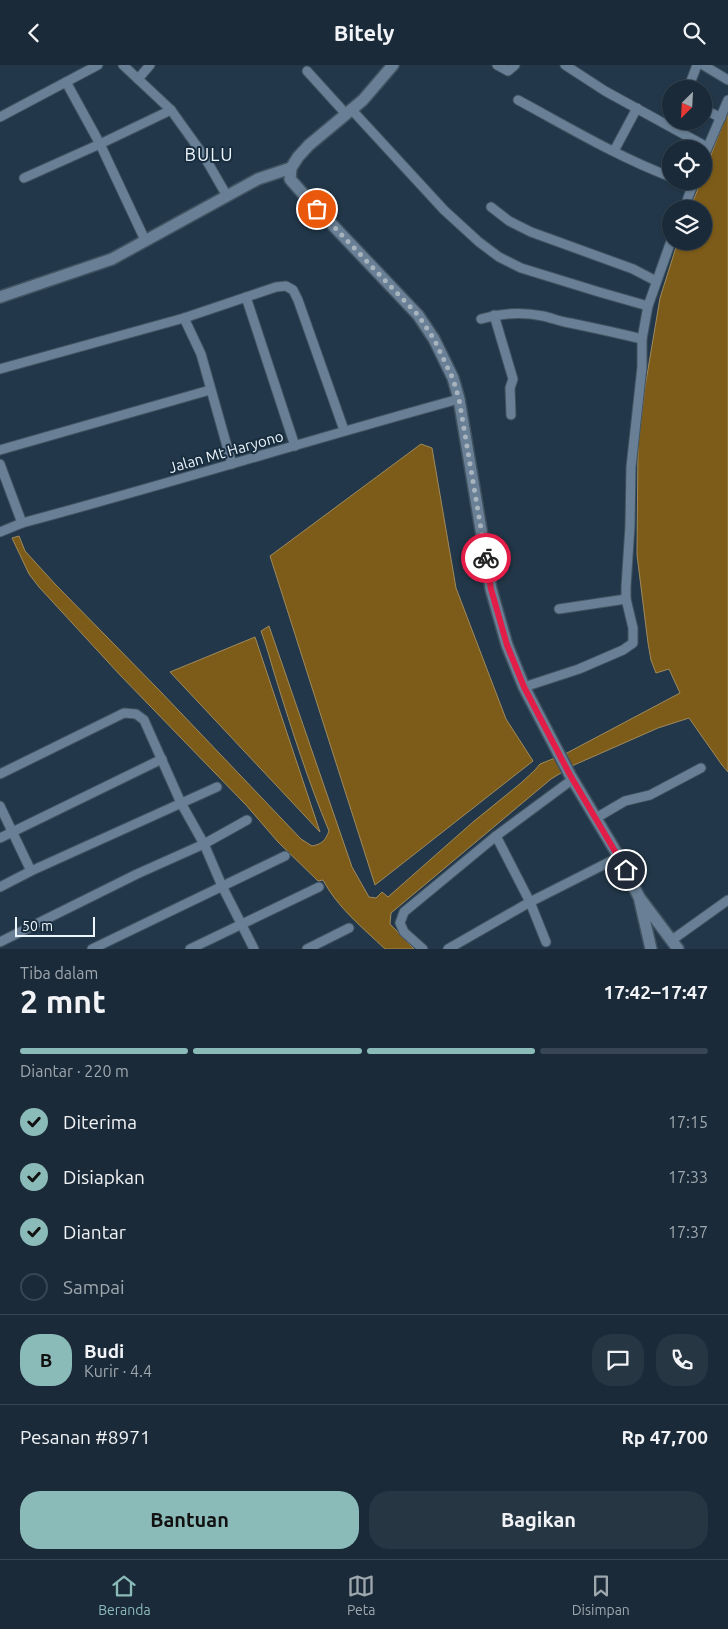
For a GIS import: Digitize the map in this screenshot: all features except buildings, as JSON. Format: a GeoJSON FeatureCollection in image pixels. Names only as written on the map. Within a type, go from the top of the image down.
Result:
{"type":"FeatureCollection","features":[{"type":"Feature","properties":{"kind":"main road"},"geometry":{"type":"LineString","coordinates":[[393,65],[373,89],[309,145],[293,163],[290,175],[292,181],[418,315],[434,339],[453,379],[459,399],[491,589],[507,645],[524,687],[558,754],[619,857],[640,897],[675,945]]}},
{"type":"Feature","properties":{"kind":"main road"},"geometry":{"type":"LineString","coordinates":[[0,297],[112,259],[258,179],[291,168]]}},
{"type":"Feature","properties":{"kind":"main road"},"geometry":{"type":"LineString","coordinates":[[640,897],[651,949]]}},
{"type":"Feature","properties":{"kind":"street"},"geometry":{"type":"LineString","coordinates":[[0,117],[98,65]]}},
{"type":"Feature","properties":{"kind":"street"},"geometry":{"type":"LineString","coordinates":[[123,65],[171,110],[204,156],[227,196]]}},
{"type":"Feature","properties":{"kind":"street"},"geometry":{"type":"LineString","coordinates":[[138,79],[150,65]]}},
{"type":"Feature","properties":{"kind":"street"},"geometry":{"type":"LineString","coordinates":[[497,65],[508,71],[515,65]]}},
{"type":"Feature","properties":{"kind":"street"},"geometry":{"type":"LineString","coordinates":[[565,65],[605,91],[662,119]]}},
{"type":"Feature","properties":{"kind":"street"},"geometry":{"type":"LineString","coordinates":[[691,80],[697,65]]}},
{"type":"Feature","properties":{"kind":"street"},"geometry":{"type":"LineString","coordinates":[[703,65],[728,79]]}},
{"type":"Feature","properties":{"kind":"street"},"geometry":{"type":"LineString","coordinates":[[307,71],[444,209],[498,257],[521,268],[648,305]]}},
{"type":"Feature","properties":{"kind":"street"},"geometry":{"type":"LineString","coordinates":[[66,82],[100,144],[145,240]]}},
{"type":"Feature","properties":{"kind":"street"},"geometry":{"type":"LineString","coordinates":[[518,100],[614,151],[662,174]]}},
{"type":"Feature","properties":{"kind":"street"},"geometry":{"type":"LineString","coordinates":[[710,140],[728,100]]}},
{"type":"Feature","properties":{"kind":"street"},"geometry":{"type":"LineString","coordinates":[[614,151],[637,108]]}},
{"type":"Feature","properties":{"kind":"street"},"geometry":{"type":"LineString","coordinates":[[24,178],[171,110]]}},
{"type":"Feature","properties":{"kind":"street"},"geometry":{"type":"LineString","coordinates":[[712,114],[720,119]]}},
{"type":"Feature","properties":{"kind":"street"},"geometry":{"type":"LineString","coordinates":[[680,130],[692,140]]}},
{"type":"Feature","properties":{"kind":"street"},"geometry":{"type":"LineString","coordinates":[[491,207],[509,221],[531,232],[633,269],[656,281]]}},
{"type":"Feature","properties":{"kind":"street"},"geometry":{"type":"LineString","coordinates":[[524,687],[579,669],[629,647],[633,643],[634,636],[626,599],[631,467],[642,367],[642,339],[648,305],[668,250]]}},
{"type":"Feature","properties":{"kind":"street"},"geometry":{"type":"LineString","coordinates":[[0,369],[184,318],[276,287],[286,286],[298,300],[344,430]]}},
{"type":"Feature","properties":{"kind":"street"},"geometry":{"type":"LineString","coordinates":[[246,297],[295,446]]}},
{"type":"Feature","properties":{"kind":"street"},"geometry":{"type":"LineString","coordinates":[[481,319],[510,313],[544,316],[642,339]]}},
{"type":"Feature","properties":{"kind":"street"},"geometry":{"type":"LineString","coordinates":[[494,315],[513,379],[510,388],[511,415]]}},
{"type":"Feature","properties":{"kind":"street"},"geometry":{"type":"LineString","coordinates":[[184,318],[201,354],[232,465]]}},
{"type":"Feature","properties":{"kind":"street"},"geometry":{"type":"LineString","coordinates":[[0,450],[210,390]]}},
{"type":"Feature","properties":{"kind":"street","name":"Jalan Mt Haryono"},"geometry":{"type":"LineString","coordinates":[[0,532],[22,523],[232,465],[344,430],[459,399]]}},
{"type":"Feature","properties":{"kind":"street"},"geometry":{"type":"LineString","coordinates":[[0,463],[22,523]]}},
{"type":"Feature","properties":{"kind":"street"},"geometry":{"type":"LineString","coordinates":[[559,609],[626,599]]}},
{"type":"Feature","properties":{"kind":"street"},"geometry":{"type":"LineString","coordinates":[[0,774],[124,713],[136,714],[144,720],[181,803],[204,844],[222,886],[254,949]]}},
{"type":"Feature","properties":{"kind":"street"},"geometry":{"type":"LineString","coordinates":[[0,838],[162,759]]}},
{"type":"Feature","properties":{"kind":"street"},"geometry":{"type":"LineString","coordinates":[[596,818],[625,801],[650,795],[701,768]]}},
{"type":"Feature","properties":{"kind":"street"},"geometry":{"type":"LineString","coordinates":[[423,949],[404,932],[400,923],[404,912],[571,777]]}},
{"type":"Feature","properties":{"kind":"street"},"geometry":{"type":"LineString","coordinates":[[0,887],[216,787]]}},
{"type":"Feature","properties":{"kind":"street"},"geometry":{"type":"LineString","coordinates":[[0,805],[32,871]]}},
{"type":"Feature","properties":{"kind":"street"},"geometry":{"type":"LineString","coordinates":[[0,942],[137,874],[204,844],[247,821]]}},
{"type":"Feature","properties":{"kind":"street"},"geometry":{"type":"LineString","coordinates":[[496,836],[530,902],[546,942]]}},
{"type":"Feature","properties":{"kind":"street"},"geometry":{"type":"LineString","coordinates":[[92,949],[285,856]]}},
{"type":"Feature","properties":{"kind":"street"},"geometry":{"type":"LineString","coordinates":[[448,949],[530,902],[619,857]]}},
{"type":"Feature","properties":{"kind":"street"},"geometry":{"type":"LineString","coordinates":[[190,949],[319,887]]}},
{"type":"Feature","properties":{"kind":"street"},"geometry":{"type":"LineString","coordinates":[[675,945],[728,900]]}},
{"type":"Feature","properties":{"kind":"street"},"geometry":{"type":"LineString","coordinates":[[306,949],[350,928]]}},
{"type":"Feature","properties":{"kind":"shaded area"},"geometry":{"type":"Polygon","coordinates":[[[728,111],[728,772],[689,718],[658,728],[574,765],[551,779],[391,913],[390,924],[414,949],[385,949],[343,908],[323,880],[318,881],[278,842],[246,805],[120,675],[39,587],[29,574],[12,538],[19,536],[25,551],[55,584],[301,839],[312,846],[323,841],[329,831],[288,717],[261,631],[269,626],[352,867],[369,897],[376,898],[382,892],[388,897],[473,822],[521,783],[540,764],[565,754],[680,693],[669,669],[656,673],[648,643],[637,555],[638,445],[645,387],[660,298],[675,250],[712,250],[712,200],[694,200],[697,190],[712,190],[712,152],[728,111]]]}},
{"type":"Feature","properties":{"kind":"shaded area"},"geometry":{"type":"Polygon","coordinates":[[[421,444],[432,448],[456,588],[506,719],[533,761],[375,885],[270,556],[421,444]]]}},
{"type":"Feature","properties":{"kind":"shaded area"},"geometry":{"type":"Polygon","coordinates":[[[255,637],[320,832],[170,672],[255,637]]]}},
{"type":"Feature","properties":{"kind":"way so far"},"geometry":{"type":"LineString","coordinates":[[317,209],[418,315],[434,339],[447,365],[459,399],[486,558]]}},
{"type":"Feature","properties":{"kind":"district","name":"BULU"},"geometry":{"type":"Point","coordinates":[209,155]}},
{"type":"Feature","properties":{"kind":"route"},"geometry":{"type":"LineString","coordinates":[[486,558],[491,589],[507,645],[524,687],[558,754],[626,870]]}}]}
